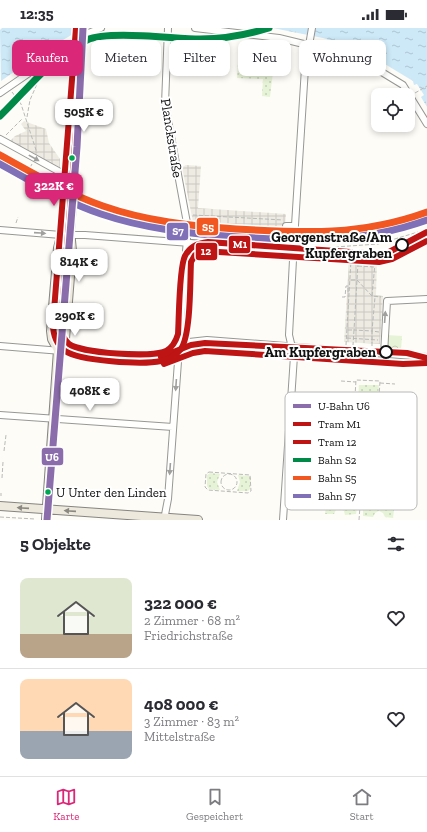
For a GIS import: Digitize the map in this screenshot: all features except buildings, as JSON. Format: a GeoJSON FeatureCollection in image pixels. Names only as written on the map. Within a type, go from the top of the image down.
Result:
{"type":"FeatureCollection","features":[{"type":"Feature","properties":{"kind":"main road"},"geometry":{"type":"LineString","coordinates":[[58,350],[64,343],[72,249],[70,235],[74,179],[71,174],[81,33]]}},
{"type":"Feature","properties":{"kind":"main road"},"geometry":{"type":"LineString","coordinates":[[46,520],[58,350],[51,333],[58,248],[61,235],[66,178],[71,174]]}},
{"type":"Feature","properties":{"kind":"main road"},"geometry":{"type":"LineString","coordinates":[[0,506],[164,519],[198,520]]}},
{"type":"Feature","properties":{"kind":"street"},"geometry":{"type":"LineString","coordinates":[[0,93],[81,33],[101,28]]}},
{"type":"Feature","properties":{"kind":"street","name":"Planckstraße"},"geometry":{"type":"LineString","coordinates":[[168,28],[165,104],[187,223]]}},
{"type":"Feature","properties":{"kind":"street"},"geometry":{"type":"LineString","coordinates":[[195,28],[276,37],[299,42]]}},
{"type":"Feature","properties":{"kind":"street"},"geometry":{"type":"LineString","coordinates":[[309,40],[312,28]]}},
{"type":"Feature","properties":{"kind":"street"},"geometry":{"type":"LineString","coordinates":[[386,75],[403,85],[427,124]]}},
{"type":"Feature","properties":{"kind":"street"},"geometry":{"type":"LineString","coordinates":[[292,392],[294,360],[289,335],[304,76]]}},
{"type":"Feature","properties":{"kind":"street"},"geometry":{"type":"LineString","coordinates":[[1,138],[60,172],[71,174]]}},
{"type":"Feature","properties":{"kind":"street"},"geometry":{"type":"LineString","coordinates":[[286,223],[295,226]]}},
{"type":"Feature","properties":{"kind":"street"},"geometry":{"type":"LineString","coordinates":[[0,230],[61,235]]}},
{"type":"Feature","properties":{"kind":"street"},"geometry":{"type":"LineString","coordinates":[[70,235],[186,241],[294,252],[382,257],[392,254],[425,233]]}},
{"type":"Feature","properties":{"kind":"street"},"geometry":{"type":"LineString","coordinates":[[164,519],[173,427],[186,241]]}},
{"type":"Feature","properties":{"kind":"street"},"geometry":{"type":"LineString","coordinates":[[384,354],[388,300],[427,299]]}},
{"type":"Feature","properties":{"kind":"street"},"geometry":{"type":"LineString","coordinates":[[0,346],[160,359],[167,357],[189,342],[198,340],[427,357]]}},
{"type":"Feature","properties":{"kind":"street"},"geometry":{"type":"LineString","coordinates":[[0,415],[173,427]]}},
{"type":"Feature","properties":{"kind":"street"},"geometry":{"type":"LineString","coordinates":[[282,520],[285,480]]}},
{"type":"Feature","properties":{"kind":"path"},"geometry":{"type":"LineString","coordinates":[[27,118],[30,100],[37,84],[44,76]]}},
{"type":"Feature","properties":{"kind":"path"},"geometry":{"type":"LineString","coordinates":[[33,78],[37,84]]}},
{"type":"Feature","properties":{"kind":"path"},"geometry":{"type":"LineString","coordinates":[[27,87],[35,81]]}},
{"type":"Feature","properties":{"kind":"path"},"geometry":{"type":"LineString","coordinates":[[418,91],[427,86]]}},
{"type":"Feature","properties":{"kind":"path"},"geometry":{"type":"LineString","coordinates":[[12,92],[27,118],[37,151]]}},
{"type":"Feature","properties":{"kind":"path"},"geometry":{"type":"LineString","coordinates":[[1,138],[22,119]]}},
{"type":"Feature","properties":{"kind":"path"},"geometry":{"type":"LineString","coordinates":[[33,162],[26,175],[33,179]]}},
{"type":"Feature","properties":{"kind":"path"},"geometry":{"type":"LineString","coordinates":[[76,203],[94,211]]}},
{"type":"Feature","properties":{"kind":"path"},"geometry":{"type":"LineString","coordinates":[[192,215],[286,223]]}},
{"type":"Feature","properties":{"kind":"path"},"geometry":{"type":"LineString","coordinates":[[16,223],[18,218]]}},
{"type":"Feature","properties":{"kind":"path"},"geometry":{"type":"LineString","coordinates":[[330,247],[378,244],[425,233]]}},
{"type":"Feature","properties":{"kind":"path"},"geometry":{"type":"LineString","coordinates":[[346,351],[352,260]]}},
{"type":"Feature","properties":{"kind":"path"},"geometry":{"type":"LineString","coordinates":[[352,351],[358,260]]}},
{"type":"Feature","properties":{"kind":"path"},"geometry":{"type":"LineString","coordinates":[[372,296],[375,262]]}},
{"type":"Feature","properties":{"kind":"path"},"geometry":{"type":"LineString","coordinates":[[358,266],[375,267]]}},
{"type":"Feature","properties":{"kind":"path"},"geometry":{"type":"LineString","coordinates":[[350,280],[357,280],[372,296],[388,300]]}},
{"type":"Feature","properties":{"kind":"path"},"geometry":{"type":"LineString","coordinates":[[345,297],[346,286],[348,286],[349,292]]}},
{"type":"Feature","properties":{"kind":"path"},"geometry":{"type":"LineString","coordinates":[[342,297],[349,297]]}},
{"type":"Feature","properties":{"kind":"path"},"geometry":{"type":"LineString","coordinates":[[371,353],[375,297]]}},
{"type":"Feature","properties":{"kind":"path"},"geometry":{"type":"LineString","coordinates":[[347,330],[385,332]]}},
{"type":"Feature","properties":{"kind":"path"},"geometry":{"type":"LineString","coordinates":[[346,338],[384,340]]}},
{"type":"Feature","properties":{"kind":"path"},"geometry":{"type":"LineString","coordinates":[[341,381],[380,381],[380,383],[395,384]]}},
{"type":"Feature","properties":{"kind":"path"},"geometry":{"type":"LineString","coordinates":[[355,392],[356,382]]}},
{"type":"Feature","properties":{"kind":"path"},"geometry":{"type":"LineString","coordinates":[[379,392],[380,383]]}},
{"type":"Feature","properties":{"kind":"path"},"geometry":{"type":"LineString","coordinates":[[4,451],[6,435]]}},
{"type":"Feature","properties":{"kind":"path"},"geometry":{"type":"LineString","coordinates":[[2,478],[3,462]]}},
{"type":"Feature","properties":{"kind":"path"},"geometry":{"type":"LineString","coordinates":[[209,472],[234,474],[250,475],[251,491],[248,493],[208,490],[206,487],[206,474],[209,472]]}},
{"type":"Feature","properties":{"kind":"path"},"geometry":{"type":"LineString","coordinates":[[225,473],[221,478],[220,484],[222,488],[227,491],[233,490],[237,486],[237,479],[234,474]]}},
{"type":"Feature","properties":{"kind":"path"},"geometry":{"type":"LineString","coordinates":[[359,520],[360,510]]}},
{"type":"Feature","properties":{"kind":"path"},"geometry":{"type":"LineString","coordinates":[[0,516],[35,519],[35,515]]}},
{"type":"Feature","properties":{"kind":"green space"},"geometry":{"type":"Polygon","coordinates":[[[238,62],[238,76],[273,76],[270,97],[262,96],[263,79],[237,78],[238,62]]]}},
{"type":"Feature","properties":{"kind":"green space"},"geometry":{"type":"Polygon","coordinates":[[[387,335],[402,336],[401,350],[386,349],[387,335]]]}},
{"type":"Feature","properties":{"kind":"green space"},"geometry":{"type":"Polygon","coordinates":[[[359,385],[379,385],[379,392],[359,392],[359,385]]]}},
{"type":"Feature","properties":{"kind":"green space"},"geometry":{"type":"Polygon","coordinates":[[[210,473],[220,474],[217,482],[220,490],[209,489],[207,486],[207,475],[210,473]]]}},
{"type":"Feature","properties":{"kind":"green space"},"geometry":{"type":"Polygon","coordinates":[[[238,475],[249,476],[251,478],[250,489],[248,491],[237,491],[240,482],[238,475]]]}},
{"type":"Feature","properties":{"kind":"green space"},"geometry":{"type":"Polygon","coordinates":[[[326,510],[336,510],[334,514],[325,514],[326,510]]]}},
{"type":"Feature","properties":{"kind":"green space"},"geometry":{"type":"Polygon","coordinates":[[[342,510],[357,510],[356,514],[345,515],[344,511],[342,510]]]}},
{"type":"Feature","properties":{"kind":"green space"},"geometry":{"type":"Polygon","coordinates":[[[363,510],[394,510],[393,518],[385,517],[383,513],[379,511],[375,513],[373,517],[363,516],[363,510]]]}},
{"type":"Feature","properties":{"kind":"shaded area"},"geometry":{"type":"Polygon","coordinates":[[[24,121],[46,129],[49,143],[60,159],[60,170],[9,142],[15,136],[26,131],[21,124],[24,121]]]}},
{"type":"Feature","properties":{"kind":"shaded area"},"geometry":{"type":"Polygon","coordinates":[[[186,165],[201,166],[198,208],[286,214],[285,228],[193,222],[182,167],[186,165]]]}},
{"type":"Feature","properties":{"kind":"shaded area"},"geometry":{"type":"Polygon","coordinates":[[[349,260],[377,262],[376,295],[383,296],[380,344],[344,342],[349,260]]]}},
{"type":"Feature","properties":{"kind":"water"},"geometry":{"type":"Polygon","coordinates":[[[2,28],[83,28],[63,40],[12,40],[12,73],[1,81],[0,30],[2,28]]]}},
{"type":"Feature","properties":{"kind":"water"},"geometry":{"type":"Polygon","coordinates":[[[273,28],[427,28],[427,107],[421,97],[424,95],[417,84],[414,85],[413,81],[386,65],[386,40],[330,40],[273,28]]]}},
{"type":"Feature","properties":{"kind":"tunnel"},"geometry":{"type":"LineString","coordinates":[[187,223],[187,238]]}},
{"type":"Feature","properties":{"kind":"tram line","name":"12"},"geometry":{"type":"LineString","coordinates":[[76,28],[53,324],[56,339],[65,351],[97,360],[140,363],[167,360],[175,355],[181,349],[187,332],[191,262],[195,255],[202,251],[379,262],[392,259],[427,241]]}},
{"type":"Feature","properties":{"kind":"tram line","name":"M1"},"geometry":{"type":"LineString","coordinates":[[84,28],[61,324],[61,330],[65,340],[69,344],[87,350],[117,354],[159,353],[171,348],[178,334],[180,282],[183,262],[189,250],[201,243],[208,242],[379,254],[389,252],[427,232]]}},
{"type":"Feature","properties":{"kind":"tram line","name":"M1"},"geometry":{"type":"LineString","coordinates":[[161,357],[191,345],[205,343],[407,353],[427,358]]}},
{"type":"Feature","properties":{"kind":"tram line","name":"12"},"geometry":{"type":"LineString","coordinates":[[164,364],[193,353],[205,351],[403,364],[427,363]]}},
{"type":"Feature","properties":{"kind":"tram line"},"geometry":{"type":"LineString","coordinates":[[407,353],[427,355]]}},
{"type":"Feature","properties":{"kind":"metro line","name":"U6"},"geometry":{"type":"LineString","coordinates":[[47,520],[77,147],[83,28]]}},
{"type":"Feature","properties":{"kind":"rail line","name":"S2"},"geometry":{"type":"LineString","coordinates":[[0,116],[51,64],[62,55],[87,40],[97,37],[126,35],[189,39],[218,38],[243,35],[269,28]]}},
{"type":"Feature","properties":{"kind":"rail line","name":"S5"},"geometry":{"type":"LineString","coordinates":[[0,155],[37,176],[89,201],[136,216],[185,224],[219,228],[261,230],[309,232],[333,231],[379,225],[403,220],[427,212]]}},
{"type":"Feature","properties":{"kind":"rail line","name":"S7"},"geometry":{"type":"LineString","coordinates":[[0,164],[75,204],[101,214],[134,224],[186,232],[221,236],[262,238],[333,239],[380,233],[427,220]]}},
{"type":"Feature","properties":{"kind":"place","name":"Georgenstraße/Am Kupfergraben"},"geometry":{"type":"Point","coordinates":[402,245]}},
{"type":"Feature","properties":{"kind":"place","name":"Am Kupfergraben"},"geometry":{"type":"Point","coordinates":[386,352]}},
{"type":"Feature","properties":{"kind":"place","name":"U Unter den Linden"},"geometry":{"type":"Point","coordinates":[48,492]}}]}
